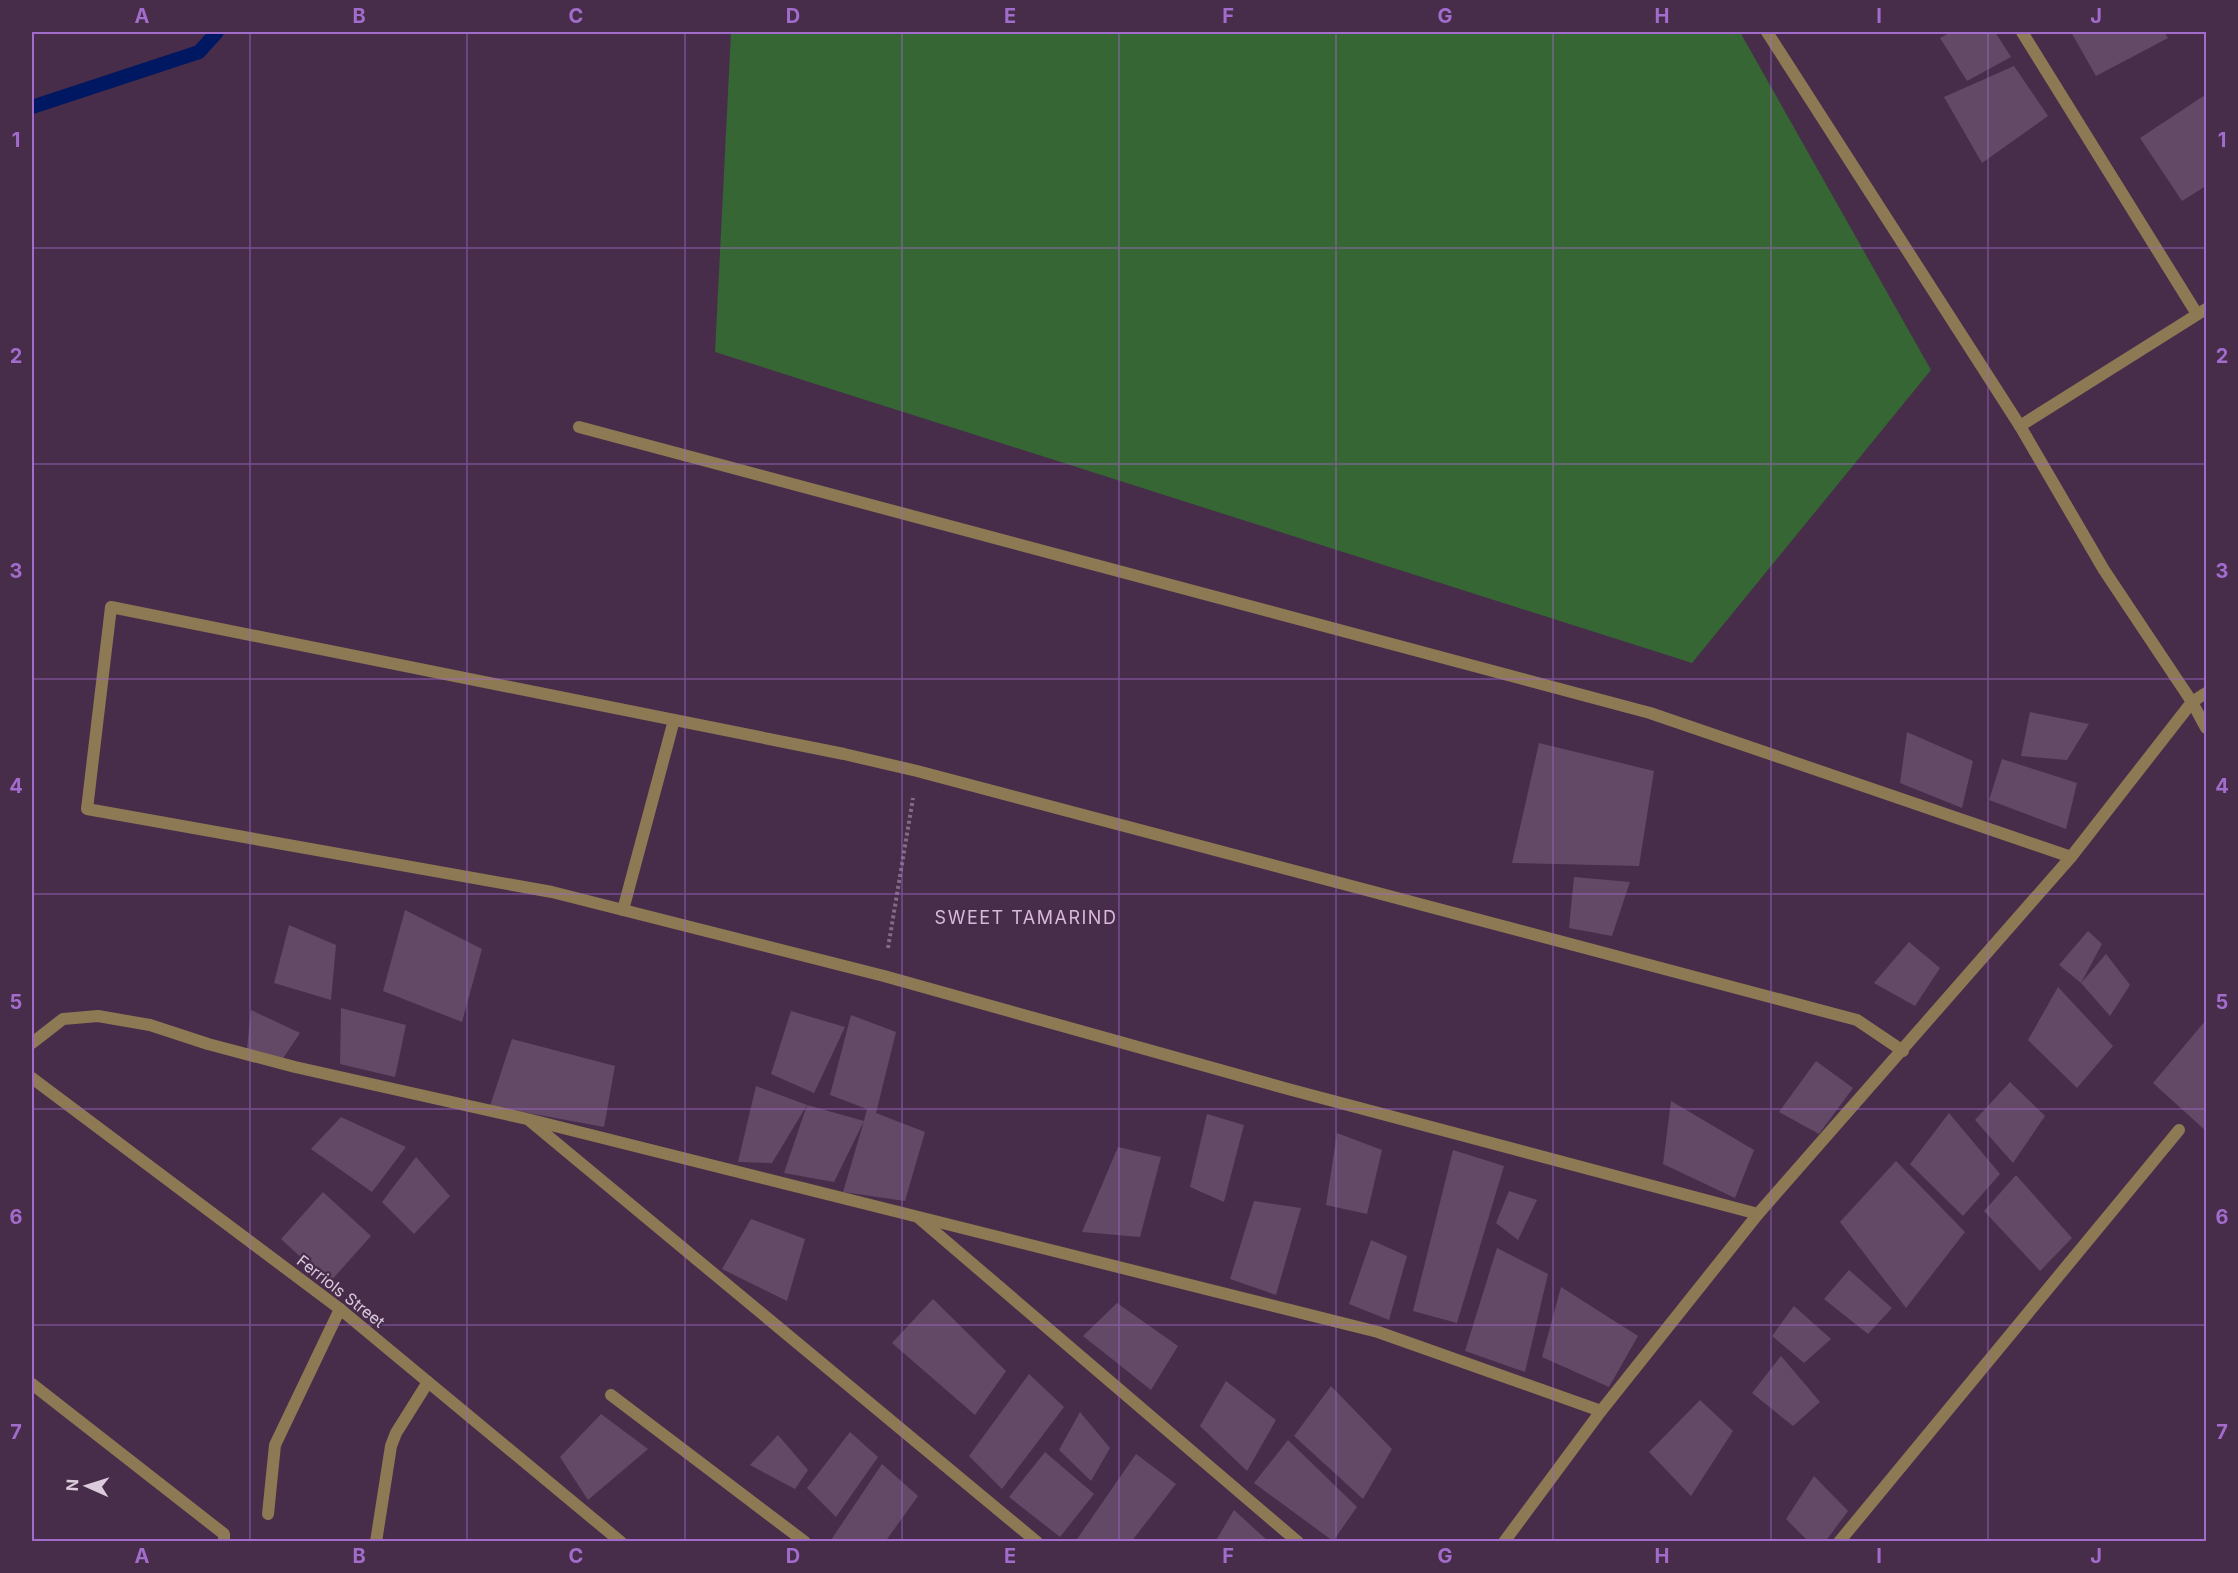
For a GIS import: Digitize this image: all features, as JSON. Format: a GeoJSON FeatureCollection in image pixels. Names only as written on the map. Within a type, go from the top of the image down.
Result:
{"type":"FeatureCollection","features":[{"type":"Feature","properties":{"kind":"street"},"geometry":{"type":"LineString","coordinates":[[1767,32],[2020,426],[2104,570],[2192,702],[2206,728]]}},
{"type":"Feature","properties":{"kind":"street"},"geometry":{"type":"LineString","coordinates":[[2020,426],[2202,312],[2022,32]]}},
{"type":"Feature","properties":{"kind":"street"},"geometry":{"type":"LineString","coordinates":[[579,427],[1650,712],[2071,857]]}},
{"type":"Feature","properties":{"kind":"street"},"geometry":{"type":"LineString","coordinates":[[1758,1214],[1300,1092],[884,976],[552,892],[87,809],[111,607],[917,771],[1857,1020],[1903,1051]]}},
{"type":"Feature","properties":{"kind":"street"},"geometry":{"type":"LineString","coordinates":[[1504,1542],[1601,1411],[1758,1214],[2071,857],[2192,702],[2206,693]]}},
{"type":"Feature","properties":{"kind":"street"},"geometry":{"type":"LineString","coordinates":[[623,910],[674,720]]}},
{"type":"Feature","properties":{"kind":"street"},"geometry":{"type":"LineString","coordinates":[[32,1043],[63,1019],[98,1016],[150,1025],[208,1044],[295,1067],[527,1119],[1378,1332],[1601,1411]]}},
{"type":"Feature","properties":{"kind":"street","name":"Ferriols Street"},"geometry":{"type":"LineString","coordinates":[[32,1078],[340,1310],[621,1542]]}},
{"type":"Feature","properties":{"kind":"street"},"geometry":{"type":"LineString","coordinates":[[527,1119],[1037,1542]]}},
{"type":"Feature","properties":{"kind":"street"},"geometry":{"type":"LineString","coordinates":[[1839,1542],[2179,1130]]}},
{"type":"Feature","properties":{"kind":"street"},"geometry":{"type":"LineString","coordinates":[[919,1217],[1298,1542]]}},
{"type":"Feature","properties":{"kind":"street"},"geometry":{"type":"LineString","coordinates":[[268,1514],[275,1445],[340,1310]]}},
{"type":"Feature","properties":{"kind":"street"},"geometry":{"type":"LineString","coordinates":[[376,1542],[391,1446],[396,1433],[428,1382]]}},
{"type":"Feature","properties":{"kind":"street"},"geometry":{"type":"LineString","coordinates":[[32,1384],[224,1534],[224,1542]]}},
{"type":"Feature","properties":{"kind":"street"},"geometry":{"type":"LineString","coordinates":[[611,1395],[805,1542]]}},
{"type":"Feature","properties":{"kind":"path"},"geometry":{"type":"LineString","coordinates":[[884,976],[917,771]]}},
{"type":"Feature","properties":{"kind":"green space"},"geometry":{"type":"Polygon","coordinates":[[[731,32],[1740,32],[1931,370],[1692,663],[715,352],[731,32]]]}},
{"type":"Feature","properties":{"kind":"building"},"geometry":{"type":"Polygon","coordinates":[[[1951,32],[1995,32],[2011,57],[1967,81],[1940,38],[1951,32]]]}},
{"type":"Feature","properties":{"kind":"building"},"geometry":{"type":"Polygon","coordinates":[[[2071,32],[2164,32],[2168,38],[2096,76],[2071,32]]]}},
{"type":"Feature","properties":{"kind":"building"},"geometry":{"type":"Polygon","coordinates":[[[2014,66],[2048,116],[1982,163],[1944,97],[2014,66]]]}},
{"type":"Feature","properties":{"kind":"building"},"geometry":{"type":"Polygon","coordinates":[[[2205,95],[2206,186],[2182,201],[2140,138],[2205,95]]]}},
{"type":"Feature","properties":{"kind":"building"},"geometry":{"type":"Polygon","coordinates":[[[2030,712],[2089,724],[2067,760],[2021,756],[2030,712]]]}},
{"type":"Feature","properties":{"kind":"building"},"geometry":{"type":"Polygon","coordinates":[[[1907,732],[1973,761],[1962,808],[1900,783],[1907,732]]]}},
{"type":"Feature","properties":{"kind":"building"},"geometry":{"type":"Polygon","coordinates":[[[1539,743],[1654,771],[1639,866],[1512,863],[1539,743]]]}},
{"type":"Feature","properties":{"kind":"building"},"geometry":{"type":"Polygon","coordinates":[[[2002,759],[2077,783],[2066,829],[1989,800],[2002,759]]]}},
{"type":"Feature","properties":{"kind":"building"},"geometry":{"type":"Polygon","coordinates":[[[1574,877],[1630,882],[1612,936],[1569,928],[1574,877]]]}},
{"type":"Feature","properties":{"kind":"building"},"geometry":{"type":"Polygon","coordinates":[[[405,910],[482,949],[462,1022],[383,991],[405,910]]]}},
{"type":"Feature","properties":{"kind":"building"},"geometry":{"type":"Polygon","coordinates":[[[289,925],[336,945],[331,1000],[274,983],[289,925]]]}},
{"type":"Feature","properties":{"kind":"building"},"geometry":{"type":"Polygon","coordinates":[[[2088,931],[2102,944],[2081,983],[2059,965],[2088,931]]]}},
{"type":"Feature","properties":{"kind":"building"},"geometry":{"type":"Polygon","coordinates":[[[1909,942],[1940,968],[1915,1006],[1874,983],[1909,942]]]}},
{"type":"Feature","properties":{"kind":"building"},"geometry":{"type":"Polygon","coordinates":[[[2106,954],[2130,985],[2110,1016],[2081,983],[2106,954]]]}},
{"type":"Feature","properties":{"kind":"building"},"geometry":{"type":"Polygon","coordinates":[[[2058,987],[2113,1046],[2077,1088],[2028,1040],[2058,987]]]}},
{"type":"Feature","properties":{"kind":"building"},"geometry":{"type":"Polygon","coordinates":[[[341,1008],[406,1025],[395,1077],[340,1064],[341,1008]]]}},
{"type":"Feature","properties":{"kind":"building"},"geometry":{"type":"Polygon","coordinates":[[[251,1010],[300,1033],[282,1060],[247,1049],[251,1010]]]}},
{"type":"Feature","properties":{"kind":"building"},"geometry":{"type":"Polygon","coordinates":[[[791,1011],[845,1027],[814,1093],[771,1074],[791,1011]]]}},
{"type":"Feature","properties":{"kind":"building"},"geometry":{"type":"Polygon","coordinates":[[[851,1015],[896,1032],[876,1113],[925,1132],[905,1201],[843,1192],[867,1109],[830,1095],[851,1015]]]}},
{"type":"Feature","properties":{"kind":"building"},"geometry":{"type":"Polygon","coordinates":[[[2206,1020],[2206,1131],[2153,1083],[2206,1020]]]}},
{"type":"Feature","properties":{"kind":"building"},"geometry":{"type":"Polygon","coordinates":[[[512,1039],[615,1066],[604,1127],[490,1106],[512,1039]]]}},
{"type":"Feature","properties":{"kind":"building"},"geometry":{"type":"Polygon","coordinates":[[[1816,1061],[1853,1088],[1819,1134],[1779,1112],[1816,1061]]]}},
{"type":"Feature","properties":{"kind":"building"},"geometry":{"type":"Polygon","coordinates":[[[2010,1082],[2045,1116],[2013,1163],[1975,1120],[2010,1082]]]}},
{"type":"Feature","properties":{"kind":"building"},"geometry":{"type":"Polygon","coordinates":[[[756,1086],[807,1105],[772,1163],[738,1162],[756,1086]]]}},
{"type":"Feature","properties":{"kind":"building"},"geometry":{"type":"Polygon","coordinates":[[[1671,1101],[1754,1150],[1735,1198],[1663,1164],[1671,1101]]]}},
{"type":"Feature","properties":{"kind":"building"},"geometry":{"type":"Polygon","coordinates":[[[807,1105],[864,1121],[834,1182],[784,1173],[807,1105]]]}},
{"type":"Feature","properties":{"kind":"building"},"geometry":{"type":"Polygon","coordinates":[[[1949,1113],[2000,1174],[1963,1216],[1910,1164],[1949,1113]]]}},
{"type":"Feature","properties":{"kind":"building"},"geometry":{"type":"Polygon","coordinates":[[[1207,1114],[1244,1125],[1224,1202],[1190,1187],[1207,1114]]]}},
{"type":"Feature","properties":{"kind":"building"},"geometry":{"type":"Polygon","coordinates":[[[341,1117],[406,1147],[372,1192],[311,1149],[341,1117]]]}},
{"type":"Feature","properties":{"kind":"building"},"geometry":{"type":"Polygon","coordinates":[[[1337,1133],[1382,1150],[1367,1214],[1326,1205],[1337,1133]]]}},
{"type":"Feature","properties":{"kind":"building"},"geometry":{"type":"Polygon","coordinates":[[[1118,1147],[1161,1157],[1140,1237],[1082,1232],[1118,1147]]]}},
{"type":"Feature","properties":{"kind":"building"},"geometry":{"type":"Polygon","coordinates":[[[1453,1150],[1504,1166],[1457,1323],[1413,1311],[1453,1150]]]}},
{"type":"Feature","properties":{"kind":"building"},"geometry":{"type":"Polygon","coordinates":[[[416,1157],[450,1196],[414,1234],[382,1202],[416,1157]]]}},
{"type":"Feature","properties":{"kind":"building"},"geometry":{"type":"Polygon","coordinates":[[[1896,1161],[1965,1232],[1906,1308],[1840,1222],[1896,1161]]]}},
{"type":"Feature","properties":{"kind":"building"},"geometry":{"type":"Polygon","coordinates":[[[2016,1175],[2072,1238],[2040,1271],[1984,1211],[2016,1175]]]}},
{"type":"Feature","properties":{"kind":"building"},"geometry":{"type":"Polygon","coordinates":[[[1509,1191],[1537,1200],[1518,1240],[1496,1223],[1509,1191]]]}},
{"type":"Feature","properties":{"kind":"building"},"geometry":{"type":"Polygon","coordinates":[[[323,1192],[371,1236],[329,1283],[281,1239],[323,1192]]]}},
{"type":"Feature","properties":{"kind":"building"},"geometry":{"type":"Polygon","coordinates":[[[1254,1201],[1301,1208],[1276,1295],[1230,1279],[1254,1201]]]}},
{"type":"Feature","properties":{"kind":"building"},"geometry":{"type":"Polygon","coordinates":[[[751,1219],[805,1239],[787,1301],[722,1269],[751,1219]]]}},
{"type":"Feature","properties":{"kind":"building"},"geometry":{"type":"Polygon","coordinates":[[[1371,1240],[1407,1256],[1389,1320],[1349,1304],[1371,1240]]]}},
{"type":"Feature","properties":{"kind":"building"},"geometry":{"type":"Polygon","coordinates":[[[1497,1248],[1548,1274],[1525,1372],[1465,1351],[1497,1248]]]}},
{"type":"Feature","properties":{"kind":"building"},"geometry":{"type":"Polygon","coordinates":[[[1849,1270],[1892,1308],[1868,1334],[1824,1299],[1849,1270]]]}},
{"type":"Feature","properties":{"kind":"building"},"geometry":{"type":"Polygon","coordinates":[[[1561,1287],[1638,1336],[1609,1387],[1542,1357],[1561,1287]]]}},
{"type":"Feature","properties":{"kind":"building"},"geometry":{"type":"Polygon","coordinates":[[[933,1299],[1006,1371],[975,1415],[892,1343],[933,1299]]]}},
{"type":"Feature","properties":{"kind":"building"},"geometry":{"type":"Polygon","coordinates":[[[1117,1303],[1178,1346],[1151,1390],[1083,1336],[1117,1303]]]}},
{"type":"Feature","properties":{"kind":"building"},"geometry":{"type":"Polygon","coordinates":[[[1794,1306],[1831,1339],[1804,1363],[1772,1336],[1794,1306]]]}},
{"type":"Feature","properties":{"kind":"building"},"geometry":{"type":"Polygon","coordinates":[[[1781,1356],[1820,1402],[1793,1426],[1752,1393],[1781,1356]]]}},
{"type":"Feature","properties":{"kind":"building"},"geometry":{"type":"Polygon","coordinates":[[[1029,1374],[1064,1407],[1002,1489],[969,1456],[1029,1374]]]}},
{"type":"Feature","properties":{"kind":"building"},"geometry":{"type":"Polygon","coordinates":[[[1226,1381],[1276,1420],[1247,1471],[1200,1426],[1226,1381]]]}},
{"type":"Feature","properties":{"kind":"building"},"geometry":{"type":"Polygon","coordinates":[[[1331,1386],[1392,1449],[1363,1499],[1294,1436],[1331,1386]]]}},
{"type":"Feature","properties":{"kind":"building"},"geometry":{"type":"Polygon","coordinates":[[[1700,1400],[1733,1431],[1691,1496],[1649,1452],[1700,1400]]]}},
{"type":"Feature","properties":{"kind":"building"},"geometry":{"type":"Polygon","coordinates":[[[1080,1412],[1110,1448],[1091,1481],[1059,1450],[1080,1412]]]}},
{"type":"Feature","properties":{"kind":"building"},"geometry":{"type":"Polygon","coordinates":[[[601,1414],[648,1449],[588,1500],[560,1457],[601,1414]]]}},
{"type":"Feature","properties":{"kind":"building"},"geometry":{"type":"Polygon","coordinates":[[[850,1432],[878,1457],[836,1517],[807,1488],[850,1432]]]}},
{"type":"Feature","properties":{"kind":"building"},"geometry":{"type":"Polygon","coordinates":[[[778,1435],[808,1470],[795,1489],[750,1465],[778,1435]]]}},
{"type":"Feature","properties":{"kind":"building"},"geometry":{"type":"Polygon","coordinates":[[[1288,1440],[1357,1507],[1333,1541],[1254,1483],[1288,1440]]]}},
{"type":"Feature","properties":{"kind":"building"},"geometry":{"type":"Polygon","coordinates":[[[1045,1452],[1094,1494],[1060,1537],[1009,1497],[1045,1452]]]}},
{"type":"Feature","properties":{"kind":"building"},"geometry":{"type":"Polygon","coordinates":[[[1136,1454],[1176,1484],[1131,1542],[1075,1542],[1136,1454]]]}},
{"type":"Feature","properties":{"kind":"building"},"geometry":{"type":"Polygon","coordinates":[[[882,1464],[918,1496],[885,1542],[833,1542],[831,1540],[882,1464]]]}},
{"type":"Feature","properties":{"kind":"building"},"geometry":{"type":"Polygon","coordinates":[[[1814,1476],[1848,1511],[1825,1542],[1809,1542],[1786,1519],[1814,1476]]]}},
{"type":"Feature","properties":{"kind":"building"},"geometry":{"type":"Polygon","coordinates":[[[1234,1510],[1269,1542],[1215,1542],[1234,1510]]]}},
{"type":"Feature","properties":{"kind":"waterway"},"geometry":{"type":"LineString","coordinates":[[32,107],[199,52],[217,32]]}},
{"type":"Feature","properties":{"kind":"district","name":"SWEET TAMARIND"},"geometry":{"type":"Point","coordinates":[1026,917]}}]}
